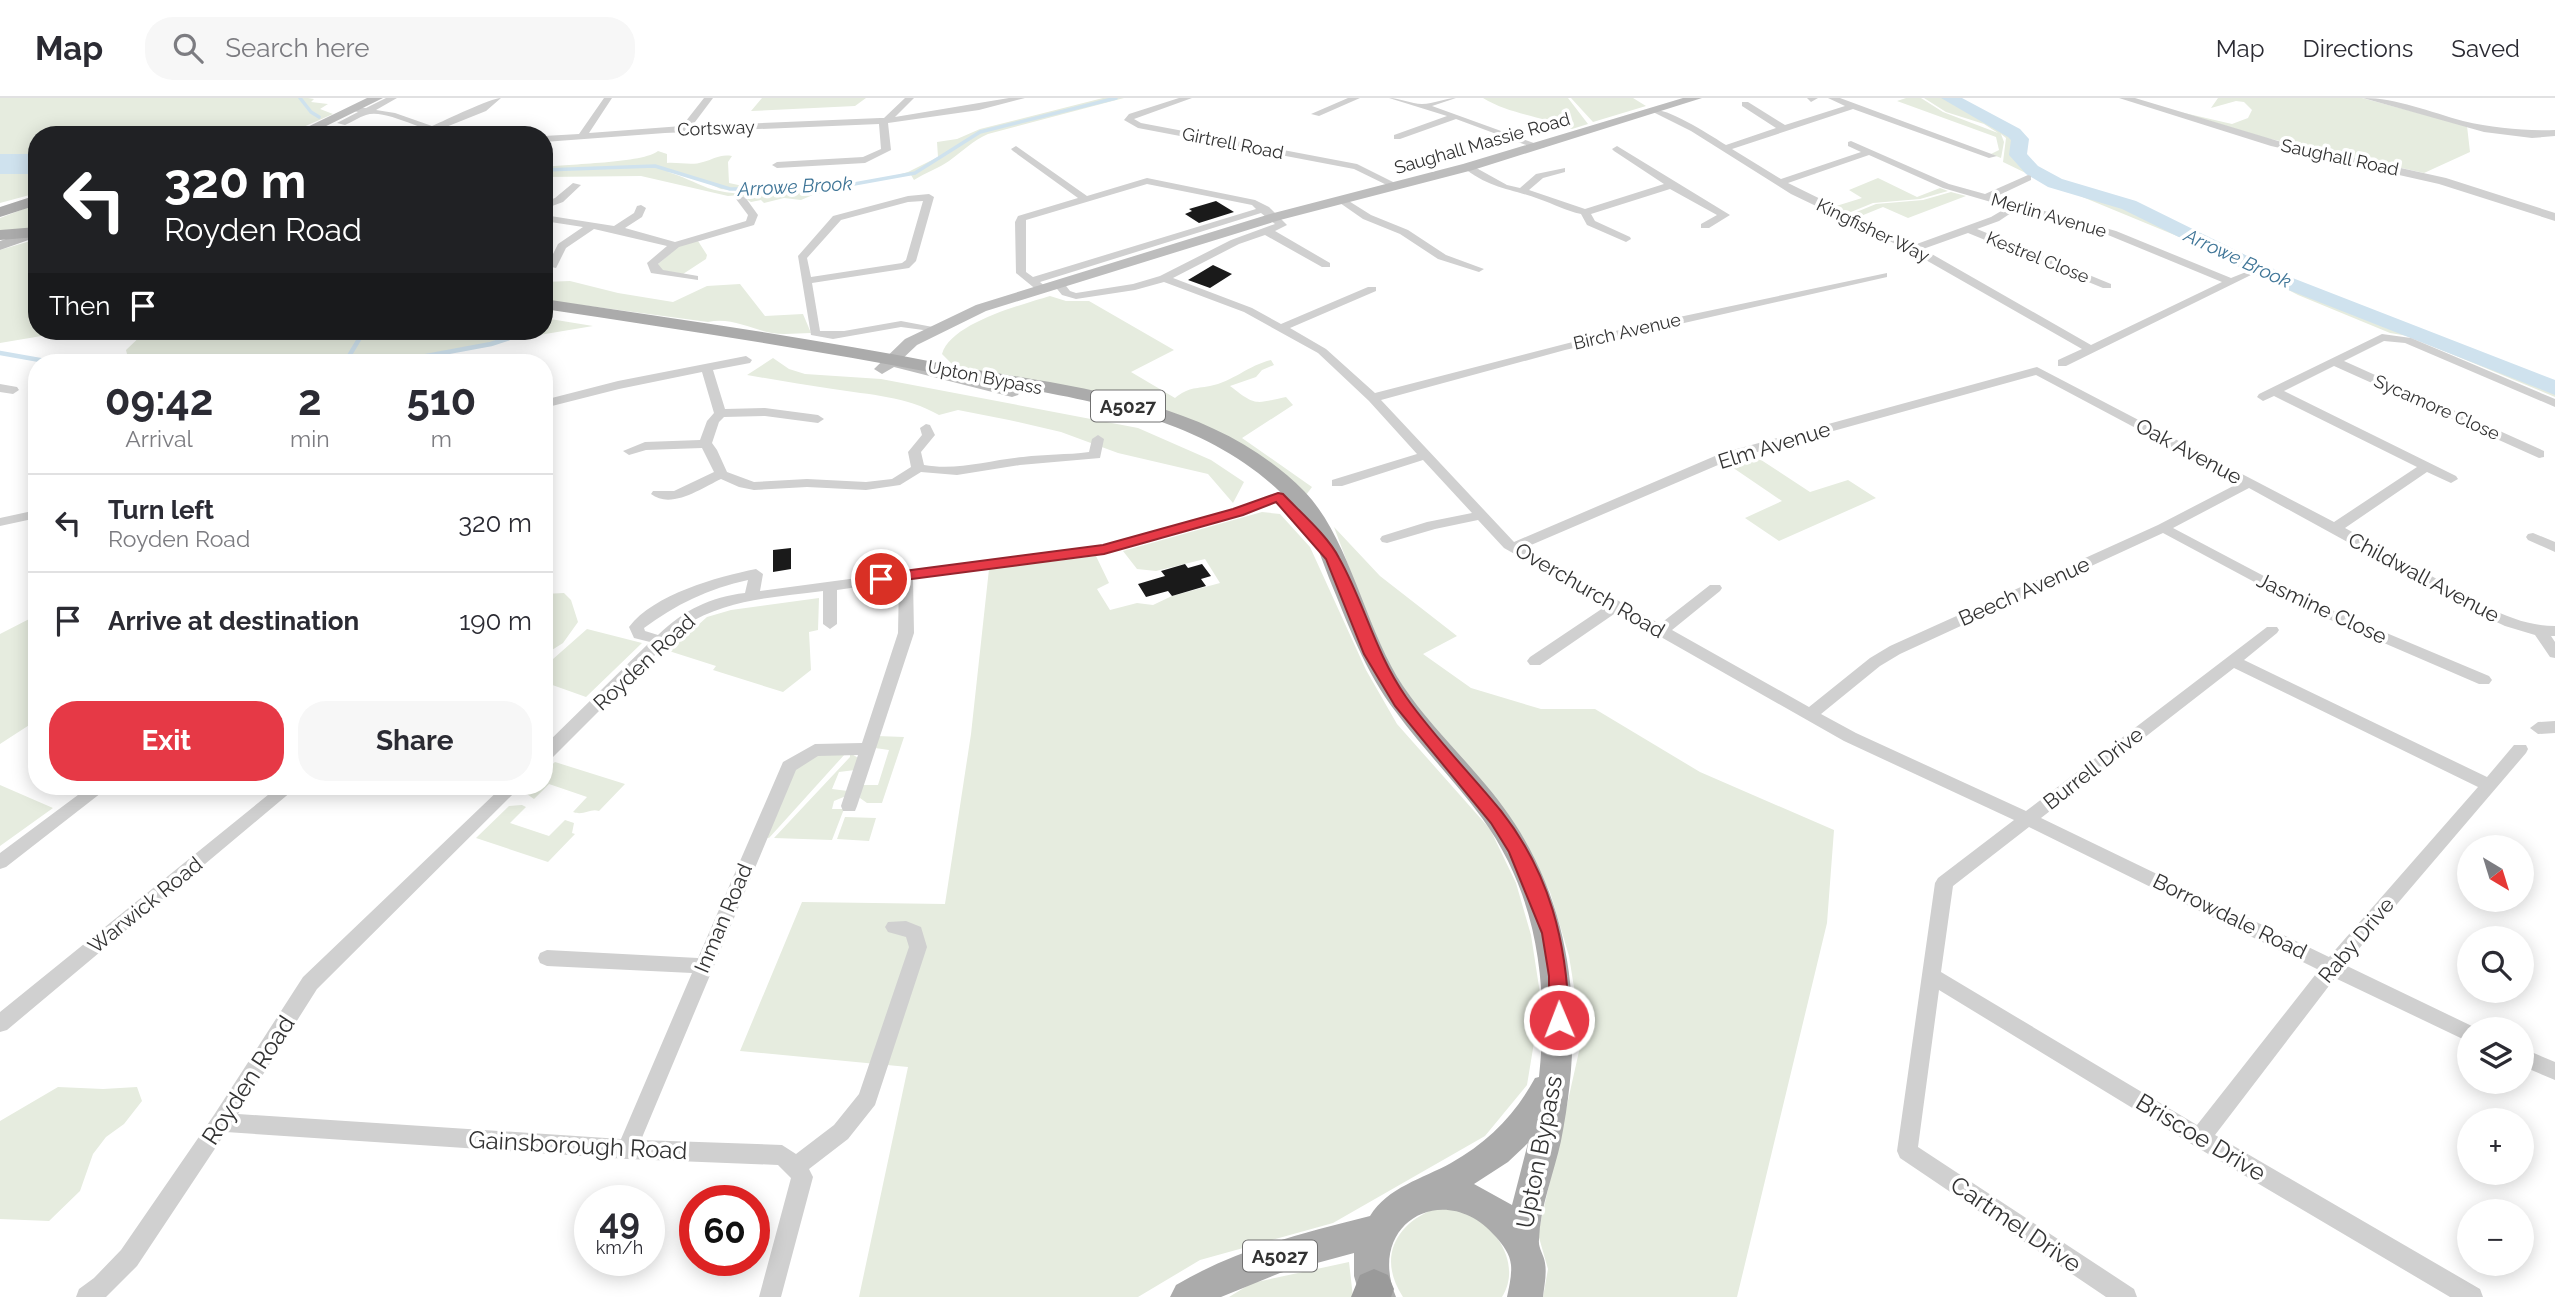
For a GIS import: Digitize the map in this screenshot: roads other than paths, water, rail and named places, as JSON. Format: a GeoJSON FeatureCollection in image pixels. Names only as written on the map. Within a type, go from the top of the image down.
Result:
{"type":"FeatureCollection","features":[{"type":"Feature","properties":{"kind":"main road"},"geometry":{"type":"LineString","coordinates":[[321,126],[363,110],[377,98]]}},
{"type":"Feature","properties":{"kind":"main road","name":"Saughall Massie Road"},"geometry":{"type":"LineString","coordinates":[[892,365],[932,331],[1037,285],[1059,284],[1187,245],[1270,213],[1344,201],[1398,187],[1696,98]]}},
{"type":"Feature","properties":{"kind":"main road"},"geometry":{"type":"LineString","coordinates":[[0,235],[28,233]]}},
{"type":"Feature","properties":{"kind":"main road"},"geometry":{"type":"LineString","coordinates":[[0,246],[28,235]]}},
{"type":"Feature","properties":{"kind":"main road","name":"Upton Bypass"},"geometry":{"type":"LineString","coordinates":[[553,305],[892,365],[1104,410],[1182,434],[1235,461],[1285,494]]}},
{"type":"Feature","properties":{"kind":"main road"},"geometry":{"type":"LineString","coordinates":[[945,369],[931,358],[930,348],[963,316]]}},
{"type":"Feature","properties":{"kind":"main road","name":"Upton Bypass"},"geometry":{"type":"LineString","coordinates":[[892,365],[945,369],[1089,397],[1163,416],[1213,436],[1249,456],[1285,494],[1332,557],[1372,654],[1401,702],[1497,818],[1536,890],[1552,933],[1558,976],[1557,1063],[1548,1123],[1521,1242]]}},
{"type":"Feature","properties":{"kind":"main road","name":"Upton Bypass"},"geometry":{"type":"LineString","coordinates":[[1377,1231],[1388,1216],[1403,1204],[1474,1168],[1499,1151],[1521,1130],[1536,1110],[1557,1063]]}},
{"type":"Feature","properties":{"kind":"main road"},"geometry":{"type":"LineString","coordinates":[[1420,1196],[1443,1192],[1466,1196],[1498,1213],[1507,1221],[1521,1242],[1528,1265],[1528,1289],[1525,1297]]}},
{"type":"Feature","properties":{"kind":"main road"},"geometry":{"type":"LineString","coordinates":[[1375,1294],[1370,1269],[1371,1249],[1377,1231]]}},
{"type":"Feature","properties":{"kind":"main road","name":"A5027"},"geometry":{"type":"LineString","coordinates":[[1188,1297],[1215,1279],[1282,1255],[1377,1231]]}},
{"type":"Feature","properties":{"kind":"street"},"geometry":{"type":"LineString","coordinates":[[342,123],[363,110],[393,98]]}},
{"type":"Feature","properties":{"kind":"street"},"geometry":{"type":"LineString","coordinates":[[440,126],[483,109],[497,98]]}},
{"type":"Feature","properties":{"kind":"street"},"geometry":{"type":"LineString","coordinates":[[580,138],[608,98]]}},
{"type":"Feature","properties":{"kind":"street"},"geometry":{"type":"LineString","coordinates":[[685,129],[709,98]]}},
{"type":"Feature","properties":{"kind":"street"},"geometry":{"type":"LineString","coordinates":[[777,164],[865,160],[877,157],[886,150],[885,120],[910,98]]}},
{"type":"Feature","properties":{"kind":"street","name":"Cortsway"},"geometry":{"type":"LineString","coordinates":[[553,139],[634,131],[885,120],[955,112],[1021,98]]}},
{"type":"Feature","properties":{"kind":"street","name":"Girtrell Road"},"geometry":{"type":"LineString","coordinates":[[1188,98],[1132,116],[1129,120],[1138,125],[1362,168],[1398,187]]}},
{"type":"Feature","properties":{"kind":"street"},"geometry":{"type":"LineString","coordinates":[[1316,114],[1356,98]]}},
{"type":"Feature","properties":{"kind":"street"},"geometry":{"type":"LineString","coordinates":[[1393,98],[1456,116],[1539,147]]}},
{"type":"Feature","properties":{"kind":"street"},"geometry":{"type":"LineString","coordinates":[[1424,106],[1452,98]]}},
{"type":"Feature","properties":{"kind":"street"},"geometry":{"type":"LineString","coordinates":[[1832,98],[1992,156]]}},
{"type":"Feature","properties":{"kind":"street","name":"Saughall Road"},"geometry":{"type":"LineString","coordinates":[[2124,98],[2275,144],[2452,183],[2555,217]]}},
{"type":"Feature","properties":{"kind":"street"},"geometry":{"type":"LineString","coordinates":[[2149,106],[2160,98]]}},
{"type":"Feature","properties":{"kind":"street"},"geometry":{"type":"LineString","coordinates":[[2368,98],[2462,124],[2515,132],[2555,133]]}},
{"type":"Feature","properties":{"kind":"street"},"geometry":{"type":"LineString","coordinates":[[1745,104],[1784,129]]}},
{"type":"Feature","properties":{"kind":"street"},"geometry":{"type":"LineString","coordinates":[[1725,148],[1853,106]]}},
{"type":"Feature","properties":{"kind":"street"},"geometry":{"type":"LineString","coordinates":[[363,110],[422,126]]}},
{"type":"Feature","properties":{"kind":"street","name":"Kingfisher Way"},"geometry":{"type":"LineString","coordinates":[[1656,111],[1725,148],[1779,183],[1914,249],[2090,349]]}},
{"type":"Feature","properties":{"kind":"street"},"geometry":{"type":"LineString","coordinates":[[1397,137],[1456,116]]}},
{"type":"Feature","properties":{"kind":"street","name":"Merlin Avenue"},"geometry":{"type":"LineString","coordinates":[[1851,144],[1946,186],[2112,233],[2229,281]]}},
{"type":"Feature","properties":{"kind":"street"},"geometry":{"type":"LineString","coordinates":[[1016,149],[1084,198]]}},
{"type":"Feature","properties":{"kind":"street"},"geometry":{"type":"LineString","coordinates":[[1617,149],[1693,199],[1726,215],[1705,226]]}},
{"type":"Feature","properties":{"kind":"street"},"geometry":{"type":"LineString","coordinates":[[1779,183],[1869,152]]}},
{"type":"Feature","properties":{"kind":"street"},"geometry":{"type":"LineString","coordinates":[[1468,167],[1504,187],[1585,212],[1671,185]]}},
{"type":"Feature","properties":{"kind":"street"},"geometry":{"type":"LineString","coordinates":[[1523,192],[1528,182],[1537,176],[1562,170]]}},
{"type":"Feature","properties":{"kind":"street"},"geometry":{"type":"LineString","coordinates":[[1986,197],[2028,178]]}},
{"type":"Feature","properties":{"kind":"street"},"geometry":{"type":"LineString","coordinates":[[1037,285],[1021,273],[1021,219],[1147,181],[1255,203],[1282,225],[1205,257],[1164,278],[1084,296],[1066,293],[1059,284]]}},
{"type":"Feature","properties":{"kind":"street"},"geometry":{"type":"LineString","coordinates":[[553,202],[576,186]]}},
{"type":"Feature","properties":{"kind":"street"},"geometry":{"type":"LineString","coordinates":[[806,281],[905,266],[911,261],[929,197],[908,199],[837,218],[802,258],[815,333],[827,336],[899,324],[932,331]]}},
{"type":"Feature","properties":{"kind":"street"},"geometry":{"type":"LineString","coordinates":[[694,278],[689,275],[660,274],[652,267],[652,263],[675,245],[750,223],[753,215],[741,199]]}},
{"type":"Feature","properties":{"kind":"street"},"geometry":{"type":"LineString","coordinates":[[1344,201],[1367,217],[1413,237],[1442,257],[1479,269]]}},
{"type":"Feature","properties":{"kind":"street"},"geometry":{"type":"LineString","coordinates":[[1914,249],[1994,219],[2017,205]]}},
{"type":"Feature","properties":{"kind":"street"},"geometry":{"type":"LineString","coordinates":[[616,229],[638,215],[641,208]]}},
{"type":"Feature","properties":{"kind":"street"},"geometry":{"type":"LineString","coordinates":[[1585,212],[1591,223],[1626,239]]}},
{"type":"Feature","properties":{"kind":"street","name":"Saughall Massie Road"},"geometry":{"type":"LineString","coordinates":[[1037,285],[1270,213]]}},
{"type":"Feature","properties":{"kind":"street"},"geometry":{"type":"LineString","coordinates":[[553,219],[616,229],[675,245]]}},
{"type":"Feature","properties":{"kind":"street"},"geometry":{"type":"LineString","coordinates":[[553,264],[562,246],[593,225]]}},
{"type":"Feature","properties":{"kind":"street","name":"Kestrel Close"},"geometry":{"type":"LineString","coordinates":[[1968,229],[2107,286]]}},
{"type":"Feature","properties":{"kind":"street"},"geometry":{"type":"LineString","coordinates":[[1266,230],[1287,240],[1306,256],[1326,265]]}},
{"type":"Feature","properties":{"kind":"street"},"geometry":{"type":"LineString","coordinates":[[1187,245],[1205,257]]}},
{"type":"Feature","properties":{"kind":"street","name":"Birch Avenue"},"geometry":{"type":"LineString","coordinates":[[1373,398],[1488,364],[1597,337],[1884,275]]}},
{"type":"Feature","properties":{"kind":"street"},"geometry":{"type":"LineString","coordinates":[[2062,363],[2246,275]]}},
{"type":"Feature","properties":{"kind":"street","name":"Overchurch Road"},"geometry":{"type":"LineString","coordinates":[[1164,278],[1248,310],[1322,351],[1373,398],[1480,515],[1513,547],[1850,737],[2028,819]]}},
{"type":"Feature","properties":{"kind":"street"},"geometry":{"type":"LineString","coordinates":[[1283,327],[1372,289]]}},
{"type":"Feature","properties":{"kind":"street"},"geometry":{"type":"LineString","coordinates":[[2451,479],[2268,394],[2382,337],[2390,337],[2407,340],[2555,402]]}},
{"type":"Feature","properties":{"kind":"street"},"geometry":{"type":"LineString","coordinates":[[553,402],[706,366],[746,360]]}},
{"type":"Feature","properties":{"kind":"street","name":"Sycamore Close"},"geometry":{"type":"LineString","coordinates":[[2334,361],[2539,454]]}},
{"type":"Feature","properties":{"kind":"street"},"geometry":{"type":"LineString","coordinates":[[706,366],[720,413]]}},
{"type":"Feature","properties":{"kind":"street","name":"Elm Avenue"},"geometry":{"type":"LineString","coordinates":[[1513,547],[1727,456],[2037,370],[2043,372]]}},
{"type":"Feature","properties":{"kind":"street","name":"Oak Avenue"},"geometry":{"type":"LineString","coordinates":[[2043,372],[2335,528]]}},
{"type":"Feature","properties":{"kind":"street"},"geometry":{"type":"LineString","coordinates":[[705,443],[713,421],[720,413],[765,412],[818,419]]}},
{"type":"Feature","properties":{"kind":"street"},"geometry":{"type":"LineString","coordinates":[[918,468],[914,452],[929,435],[926,428]]}},
{"type":"Feature","properties":{"kind":"street"},"geometry":{"type":"LineString","coordinates":[[918,468],[952,473],[1019,461],[1066,461],[1095,456],[1098,439]]}},
{"type":"Feature","properties":{"kind":"street"},"geometry":{"type":"LineString","coordinates":[[629,451],[645,446],[705,443]]}},
{"type":"Feature","properties":{"kind":"street"},"geometry":{"type":"LineString","coordinates":[[705,443],[711,450],[721,474],[745,484],[808,483],[853,488],[912,475],[918,468]]}},
{"type":"Feature","properties":{"kind":"street"},"geometry":{"type":"LineString","coordinates":[[1337,483],[1426,455]]}},
{"type":"Feature","properties":{"kind":"street"},"geometry":{"type":"LineString","coordinates":[[2335,528],[2427,466]]}},
{"type":"Feature","properties":{"kind":"street"},"geometry":{"type":"LineString","coordinates":[[658,494],[676,495],[721,474]]}},
{"type":"Feature","properties":{"kind":"street","name":"Beech Avenue"},"geometry":{"type":"LineString","coordinates":[[1810,714],[1875,662],[1895,650],[2164,528],[2248,483]]}},
{"type":"Feature","properties":{"kind":"street","name":"Royden Road"},"geometry":{"type":"LineString","coordinates":[[553,747],[679,623],[701,609],[725,600],[1104,549],[1238,512],[1285,494]]}},
{"type":"Feature","properties":{"kind":"street"},"geometry":{"type":"LineString","coordinates":[[1387,539],[1432,525],[1480,515]]}},
{"type":"Feature","properties":{"kind":"street"},"geometry":{"type":"LineString","coordinates":[[0,522],[28,516]]}},
{"type":"Feature","properties":{"kind":"street","name":"Jasmine Close"},"geometry":{"type":"LineString","coordinates":[[2164,528],[2310,606],[2484,680]]}},
{"type":"Feature","properties":{"kind":"street","name":"Childwall Avenue"},"geometry":{"type":"LineString","coordinates":[[2335,528],[2480,609],[2511,623],[2548,631]]}},
{"type":"Feature","properties":{"kind":"street"},"geometry":{"type":"LineString","coordinates":[[2533,537],[2555,548]]}},
{"type":"Feature","properties":{"kind":"street"},"geometry":{"type":"LineString","coordinates":[[663,641],[639,634],[636,627],[658,609],[687,593],[720,580],[756,574],[752,596]]}},
{"type":"Feature","properties":{"kind":"street"},"geometry":{"type":"LineString","coordinates":[[849,806],[906,633],[906,575]]}},
{"type":"Feature","properties":{"kind":"street"},"geometry":{"type":"LineString","coordinates":[[830,586],[830,624]]}},
{"type":"Feature","properties":{"kind":"street"},"geometry":{"type":"LineString","coordinates":[[1661,631],[1715,588]]}},
{"type":"Feature","properties":{"kind":"street"},"geometry":{"type":"LineString","coordinates":[[1535,662],[1616,606]]}},
{"type":"Feature","properties":{"kind":"street","name":"Burrell Drive"},"geometry":{"type":"LineString","coordinates":[[1907,1151],[1944,883],[2272,629]]}},
{"type":"Feature","properties":{"kind":"street"},"geometry":{"type":"LineString","coordinates":[[2548,631],[2555,653]]}},
{"type":"Feature","properties":{"kind":"street"},"geometry":{"type":"LineString","coordinates":[[2233,661],[2487,784]]}},
{"type":"Feature","properties":{"kind":"street","name":"Inman Road"},"geometry":{"type":"LineString","coordinates":[[627,1149],[702,966],[789,766],[815,750],[868,748]]}},
{"type":"Feature","properties":{"kind":"street","name":"Raby Drive"},"geometry":{"type":"LineString","coordinates":[[2200,1138],[2333,966],[2487,784],[2520,749]]}},
{"type":"Feature","properties":{"kind":"street"},"geometry":{"type":"LineString","coordinates":[[0,862],[90,795]]}},
{"type":"Feature","properties":{"kind":"street","name":"Warwick Road"},"geometry":{"type":"LineString","coordinates":[[0,1024],[279,795]]}},
{"type":"Feature","properties":{"kind":"street","name":"Royden Road"},"geometry":{"type":"LineString","coordinates":[[99,1293],[129,1258],[310,983],[504,795]]}},
{"type":"Feature","properties":{"kind":"street","name":"Borrowdale Road"},"geometry":{"type":"LineString","coordinates":[[2028,819],[2457,1028]]}},
{"type":"Feature","properties":{"kind":"street"},"geometry":{"type":"LineString","coordinates":[[770,1297],[802,1177],[796,1167],[841,1132],[868,1098],[918,947],[914,932],[894,927]]}},
{"type":"Feature","properties":{"kind":"street"},"geometry":{"type":"LineString","coordinates":[[547,958],[702,966]]}},
{"type":"Feature","properties":{"kind":"street","name":"Briscoe Drive"},"geometry":{"type":"LineString","coordinates":[[1930,975],[2200,1138],[2472,1297]]}},
{"type":"Feature","properties":{"kind":"street"},"geometry":{"type":"LineString","coordinates":[[2534,1062],[2555,1071]]}},
{"type":"Feature","properties":{"kind":"street","name":"Gainsborough Road"},"geometry":{"type":"LineString","coordinates":[[221,1122],[627,1149],[782,1155],[796,1167]]}},
{"type":"Feature","properties":{"kind":"street","name":"Cartmel Drive"},"geometry":{"type":"LineString","coordinates":[[1907,1151],[2126,1297]]}},
{"type":"Feature","properties":{"kind":"water"},"geometry":{"type":"Polygon","coordinates":[[[0,154],[28,154],[28,174],[0,174],[0,154]]]}},
{"type":"Feature","properties":{"kind":"waterway","name":"Arrowe Brook"},"geometry":{"type":"LineString","coordinates":[[300,98],[311,112],[319,117]]}},
{"type":"Feature","properties":{"kind":"waterway","name":"Arrowe Brook"},"geometry":{"type":"LineString","coordinates":[[553,170],[655,166],[730,189],[832,188],[915,173],[980,132],[1116,98]]}},
{"type":"Feature","properties":{"kind":"waterway","name":"Arrowe Brook"},"geometry":{"type":"LineString","coordinates":[[1949,98],[2014,133],[2020,139],[2018,155],[2032,170],[2055,183],[2129,205],[2283,281],[2555,388]]}},
{"type":"Feature","properties":{"kind":"waterway"},"geometry":{"type":"LineString","coordinates":[[350,354],[359,340]]}},
{"type":"Feature","properties":{"kind":"waterway"},"geometry":{"type":"LineString","coordinates":[[437,354],[503,340]]}},
{"type":"Feature","properties":{"kind":"waterway"},"geometry":{"type":"LineString","coordinates":[[0,353],[28,358]]}}]}
